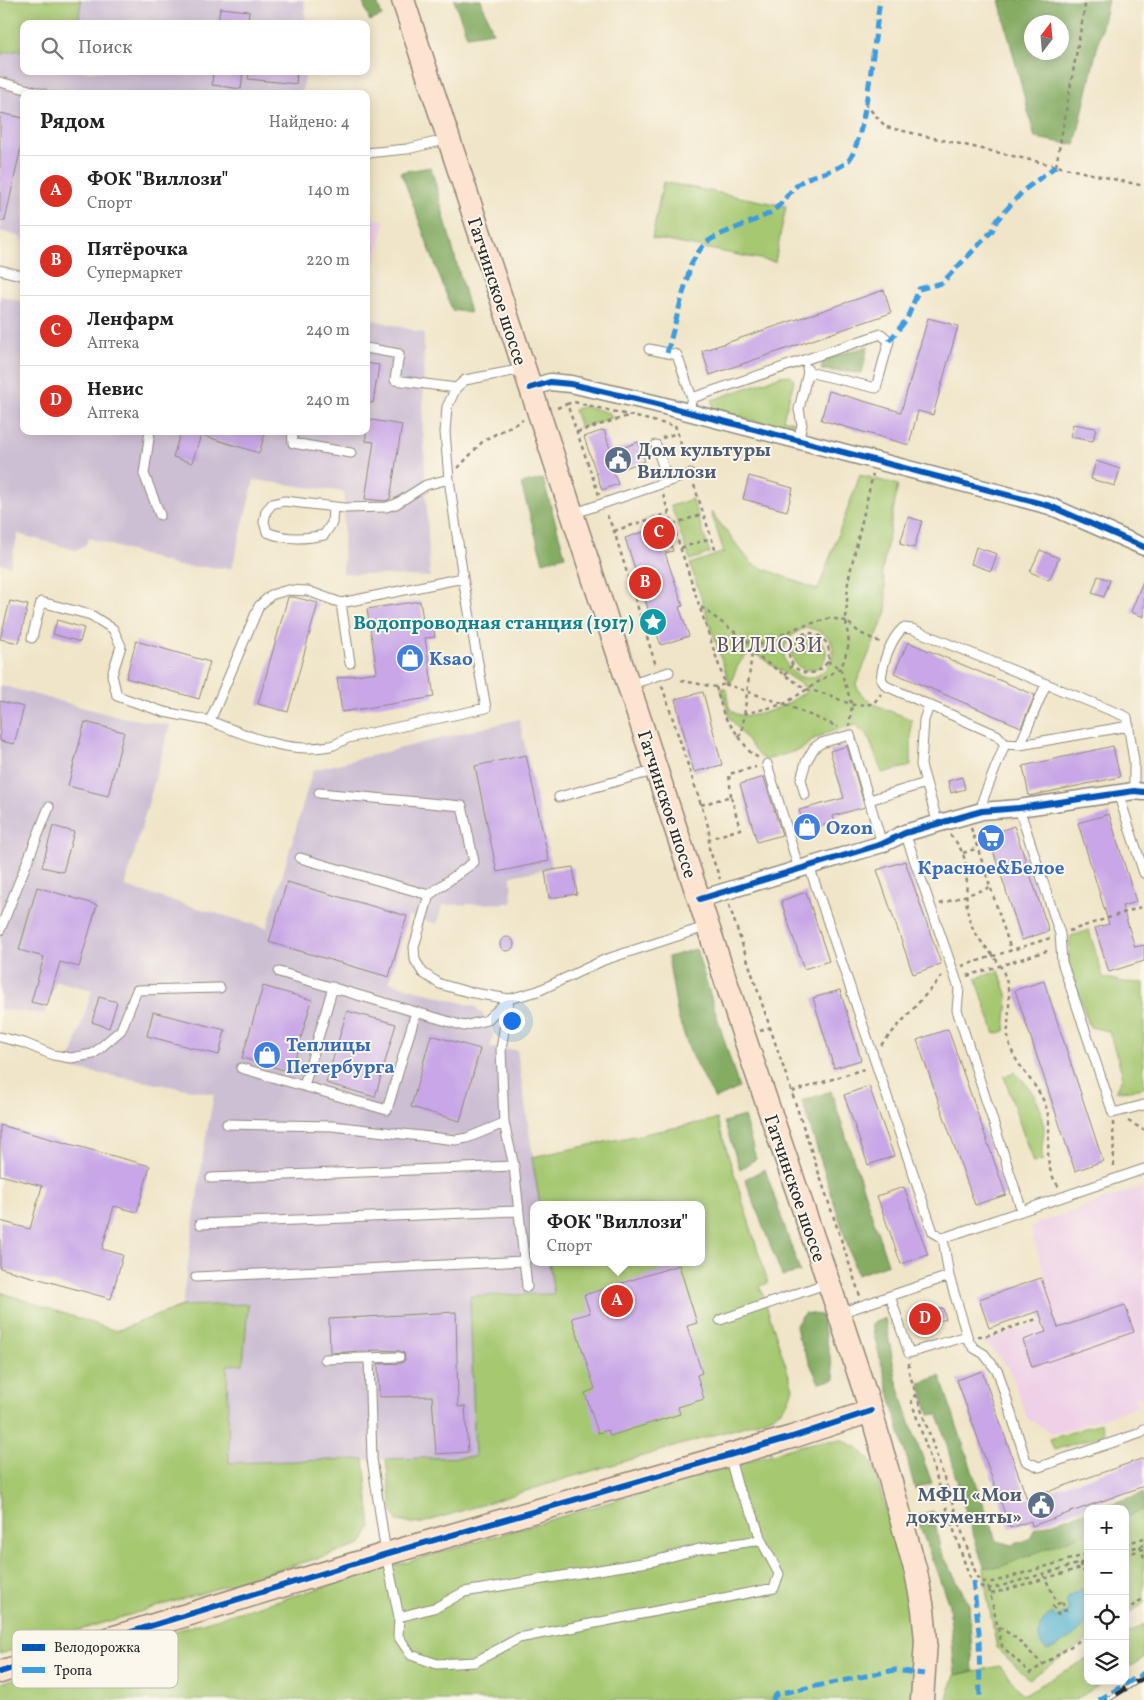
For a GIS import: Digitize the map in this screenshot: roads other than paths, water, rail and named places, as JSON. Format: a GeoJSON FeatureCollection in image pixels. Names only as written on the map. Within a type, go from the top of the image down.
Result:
{"type":"FeatureCollection","features":[{"type":"Feature","properties":{"kind":"main road","name":"Гатчинское шоссе"},"geometry":{"type":"LineString","coordinates":[[403,0],[770,1114],[871,1411],[916,1572],[924,1609],[926,1641],[922,1700]]}},
{"type":"Feature","properties":{"kind":"main road"},"geometry":{"type":"LineString","coordinates":[[137,1630],[386,1554],[792,1437],[871,1411]]}},
{"type":"Feature","properties":{"kind":"main road"},"geometry":{"type":"LineString","coordinates":[[0,1672],[12,1668]]}},
{"type":"Feature","properties":{"kind":"street"},"geometry":{"type":"LineString","coordinates":[[527,378],[690,405],[798,440],[1050,506],[1144,547]]}},
{"type":"Feature","properties":{"kind":"street"},"geometry":{"type":"LineString","coordinates":[[700,899],[882,844],[905,833],[982,811],[1019,808],[1088,796],[1132,792]]}},
{"type":"Feature","properties":{"kind":"lane"},"geometry":{"type":"LineString","coordinates":[[0,82],[29,90]]}},
{"type":"Feature","properties":{"kind":"lane"},"geometry":{"type":"LineString","coordinates":[[370,153],[408,148],[449,139]]}},
{"type":"Feature","properties":{"kind":"lane"},"geometry":{"type":"LineString","coordinates":[[0,270],[20,275]]}},
{"type":"Feature","properties":{"kind":"lane"},"geometry":{"type":"LineString","coordinates":[[649,349],[677,355],[690,405],[804,360],[881,334],[889,341],[876,388],[808,372]]}},
{"type":"Feature","properties":{"kind":"lane"},"geometry":{"type":"LineString","coordinates":[[370,349],[400,354],[395,380],[456,388]]}},
{"type":"Feature","properties":{"kind":"lane"},"geometry":{"type":"LineString","coordinates":[[798,440],[802,425],[799,409],[808,372],[804,360]]}},
{"type":"Feature","properties":{"kind":"lane"},"geometry":{"type":"LineString","coordinates":[[32,638],[41,602],[91,615],[112,629],[121,646],[112,675],[117,696],[164,712],[210,720],[255,740],[296,748],[332,746],[348,738],[486,708],[463,578],[449,479],[445,432],[446,407],[456,388],[465,380],[527,378]]}},
{"type":"Feature","properties":{"kind":"lane"},"geometry":{"type":"LineString","coordinates":[[149,435],[144,474],[160,515]]}},
{"type":"Feature","properties":{"kind":"lane"},"geometry":{"type":"LineString","coordinates":[[292,435],[293,443],[351,453]]}},
{"type":"Feature","properties":{"kind":"lane"},"geometry":{"type":"LineString","coordinates":[[658,442],[664,482]]}},
{"type":"Feature","properties":{"kind":"lane"},"geometry":{"type":"LineString","coordinates":[[572,514],[690,474]]}},
{"type":"Feature","properties":{"kind":"lane"},"geometry":{"type":"LineString","coordinates":[[333,507],[332,523],[324,535],[316,537],[276,536],[267,532],[264,522],[266,511],[272,504],[284,501],[333,507],[386,507],[396,504],[426,485],[449,479]]}},
{"type":"Feature","properties":{"kind":"lane"},"geometry":{"type":"LineString","coordinates":[[210,720],[259,606],[271,596],[288,590],[308,591],[341,603],[463,578]]}},
{"type":"Feature","properties":{"kind":"lane"},"geometry":{"type":"LineString","coordinates":[[341,603],[350,663]]}},
{"type":"Feature","properties":{"kind":"lane"},"geometry":{"type":"LineString","coordinates":[[1128,726],[1020,745],[1005,744],[997,735],[886,686],[881,679],[882,668],[896,635],[903,628],[912,629],[1127,717],[1134,761],[1132,792],[1144,873]]}},
{"type":"Feature","properties":{"kind":"lane"},"geometry":{"type":"LineString","coordinates":[[629,685],[659,675],[670,675]]}},
{"type":"Feature","properties":{"kind":"lane"},"geometry":{"type":"LineString","coordinates":[[1020,745],[1046,684]]}},
{"type":"Feature","properties":{"kind":"lane"},"geometry":{"type":"LineString","coordinates":[[930,706],[924,720],[921,765],[938,824]]}},
{"type":"Feature","properties":{"kind":"lane"},"geometry":{"type":"LineString","coordinates":[[805,796],[801,779],[806,762],[814,748],[821,743],[849,733],[882,844]]}},
{"type":"Feature","properties":{"kind":"lane"},"geometry":{"type":"LineString","coordinates":[[982,811],[982,799],[1005,744]]}},
{"type":"Feature","properties":{"kind":"lane"},"geometry":{"type":"LineString","coordinates":[[767,764],[872,1055],[933,1232],[943,1238]]}},
{"type":"Feature","properties":{"kind":"lane"},"geometry":{"type":"LineString","coordinates":[[559,797],[657,770]]}},
{"type":"Feature","properties":{"kind":"lane"},"geometry":{"type":"LineString","coordinates":[[869,800],[926,783]]}},
{"type":"Feature","properties":{"kind":"lane"},"geometry":{"type":"LineString","coordinates":[[319,793],[462,806],[474,862],[429,896],[414,947],[415,960],[423,973],[440,984],[468,992],[509,999],[538,991],[604,960],[708,926]]}},
{"type":"Feature","properties":{"kind":"lane"},"geometry":{"type":"LineString","coordinates":[[0,930],[49,807]]}},
{"type":"Feature","properties":{"kind":"lane"},"geometry":{"type":"LineString","coordinates":[[1019,808],[1060,934],[1062,962],[1114,1113],[1144,1104]]}},
{"type":"Feature","properties":{"kind":"lane"},"geometry":{"type":"LineString","coordinates":[[905,833],[959,988],[957,1010],[1022,1210]]}},
{"type":"Feature","properties":{"kind":"lane"},"geometry":{"type":"LineString","coordinates":[[300,858],[429,896]]}},
{"type":"Feature","properties":{"kind":"lane"},"geometry":{"type":"LineString","coordinates":[[279,972],[464,1026],[486,1020],[509,999]]}},
{"type":"Feature","properties":{"kind":"lane"},"geometry":{"type":"LineString","coordinates":[[304,1086],[334,987]]}},
{"type":"Feature","properties":{"kind":"lane"},"geometry":{"type":"LineString","coordinates":[[0,1037],[24,1043],[53,1055],[71,1058],[93,1054],[122,1030],[136,990],[220,988]]}},
{"type":"Feature","properties":{"kind":"lane"},"geometry":{"type":"LineString","coordinates":[[509,999],[501,1049],[504,1122],[514,1166],[527,1287]]}},
{"type":"Feature","properties":{"kind":"lane"},"geometry":{"type":"LineString","coordinates":[[241,1068],[387,1110],[416,1012]]}},
{"type":"Feature","properties":{"kind":"lane"},"geometry":{"type":"LineString","coordinates":[[227,1124],[332,1126],[456,1140],[467,1138],[504,1122]]}},
{"type":"Feature","properties":{"kind":"lane"},"geometry":{"type":"LineString","coordinates":[[211,1178],[514,1166]]}},
{"type":"Feature","properties":{"kind":"lane"},"geometry":{"type":"LineString","coordinates":[[943,1238],[1144,1169]]}},
{"type":"Feature","properties":{"kind":"lane"},"geometry":{"type":"LineString","coordinates":[[200,1224],[518,1211]]}},
{"type":"Feature","properties":{"kind":"lane"},"geometry":{"type":"LineString","coordinates":[[943,1238],[949,1276],[967,1336],[971,1346],[984,1354],[998,1372],[1026,1461],[1039,1467],[1141,1433],[1144,1429]]}},
{"type":"Feature","properties":{"kind":"lane"},"geometry":{"type":"LineString","coordinates":[[196,1277],[525,1261]]}},
{"type":"Feature","properties":{"kind":"lane"},"geometry":{"type":"LineString","coordinates":[[839,1314],[949,1276]]}},
{"type":"Feature","properties":{"kind":"lane"},"geometry":{"type":"LineString","coordinates":[[720,1320],[828,1283]]}},
{"type":"Feature","properties":{"kind":"lane"},"geometry":{"type":"LineString","coordinates":[[890,1296],[909,1353],[967,1336]]}},
{"type":"Feature","properties":{"kind":"lane"},"geometry":{"type":"LineString","coordinates":[[325,1359],[399,1357]]}},
{"type":"Feature","properties":{"kind":"lane"},"geometry":{"type":"LineString","coordinates":[[369,1358],[372,1459],[386,1554],[399,1617],[398,1636],[412,1655],[437,1664],[475,1662],[519,1638],[774,1588],[778,1574],[738,1488],[729,1455]]}},
{"type":"Feature","properties":{"kind":"lane"},"geometry":{"type":"LineString","coordinates":[[399,1617],[437,1607],[464,1592],[654,1561],[699,1549],[761,1540]]}},
{"type":"Feature","properties":{"kind":"water"},"geometry":{"type":"Polygon","coordinates":[[[1084,1588],[1084,1626],[1064,1643],[1047,1650],[1040,1641],[1041,1625],[1053,1613],[1055,1617],[1069,1610],[1066,1602],[1070,1595],[1084,1588]]]}},
{"type":"Feature","properties":{"kind":"railway"},"geometry":{"type":"LineString","coordinates":[[1107,1700],[1144,1677]]}},
{"type":"Feature","properties":{"kind":"place","name":"Дом культуры Виллози"},"geometry":{"type":"Point","coordinates":[618,460]}},
{"type":"Feature","properties":{"kind":"place","name":"Ленфарм"},"geometry":{"type":"Point","coordinates":[659,533]}},
{"type":"Feature","properties":{"kind":"place","name":"Пятёрочка"},"geometry":{"type":"Point","coordinates":[645,583]}},
{"type":"Feature","properties":{"kind":"place","name":"Водопроводная станция (1917)"},"geometry":{"type":"Point","coordinates":[653,622]}},
{"type":"Feature","properties":{"kind":"place","name":"Ksao"},"geometry":{"type":"Point","coordinates":[410,658]}},
{"type":"Feature","properties":{"kind":"place","name":"Ozon"},"geometry":{"type":"Point","coordinates":[807,827]}},
{"type":"Feature","properties":{"kind":"place","name":"Красное&Белое"},"geometry":{"type":"Point","coordinates":[991,838]}},
{"type":"Feature","properties":{"kind":"place","name":"Теплицы Петербурга"},"geometry":{"type":"Point","coordinates":[267,1055]}},
{"type":"Feature","properties":{"kind":"place","name":"ФОК \"Виллози\""},"geometry":{"type":"Point","coordinates":[617,1301]}},
{"type":"Feature","properties":{"kind":"place","name":"Невис"},"geometry":{"type":"Point","coordinates":[925,1319]}},
{"type":"Feature","properties":{"kind":"place","name":"МФЦ «Мои документы»"},"geometry":{"type":"Point","coordinates":[1041,1505]}},
{"type":"Feature","properties":{"kind":"district","name":"ВИЛЛОЗИ"},"geometry":{"type":"Point","coordinates":[770,645]}}]}
